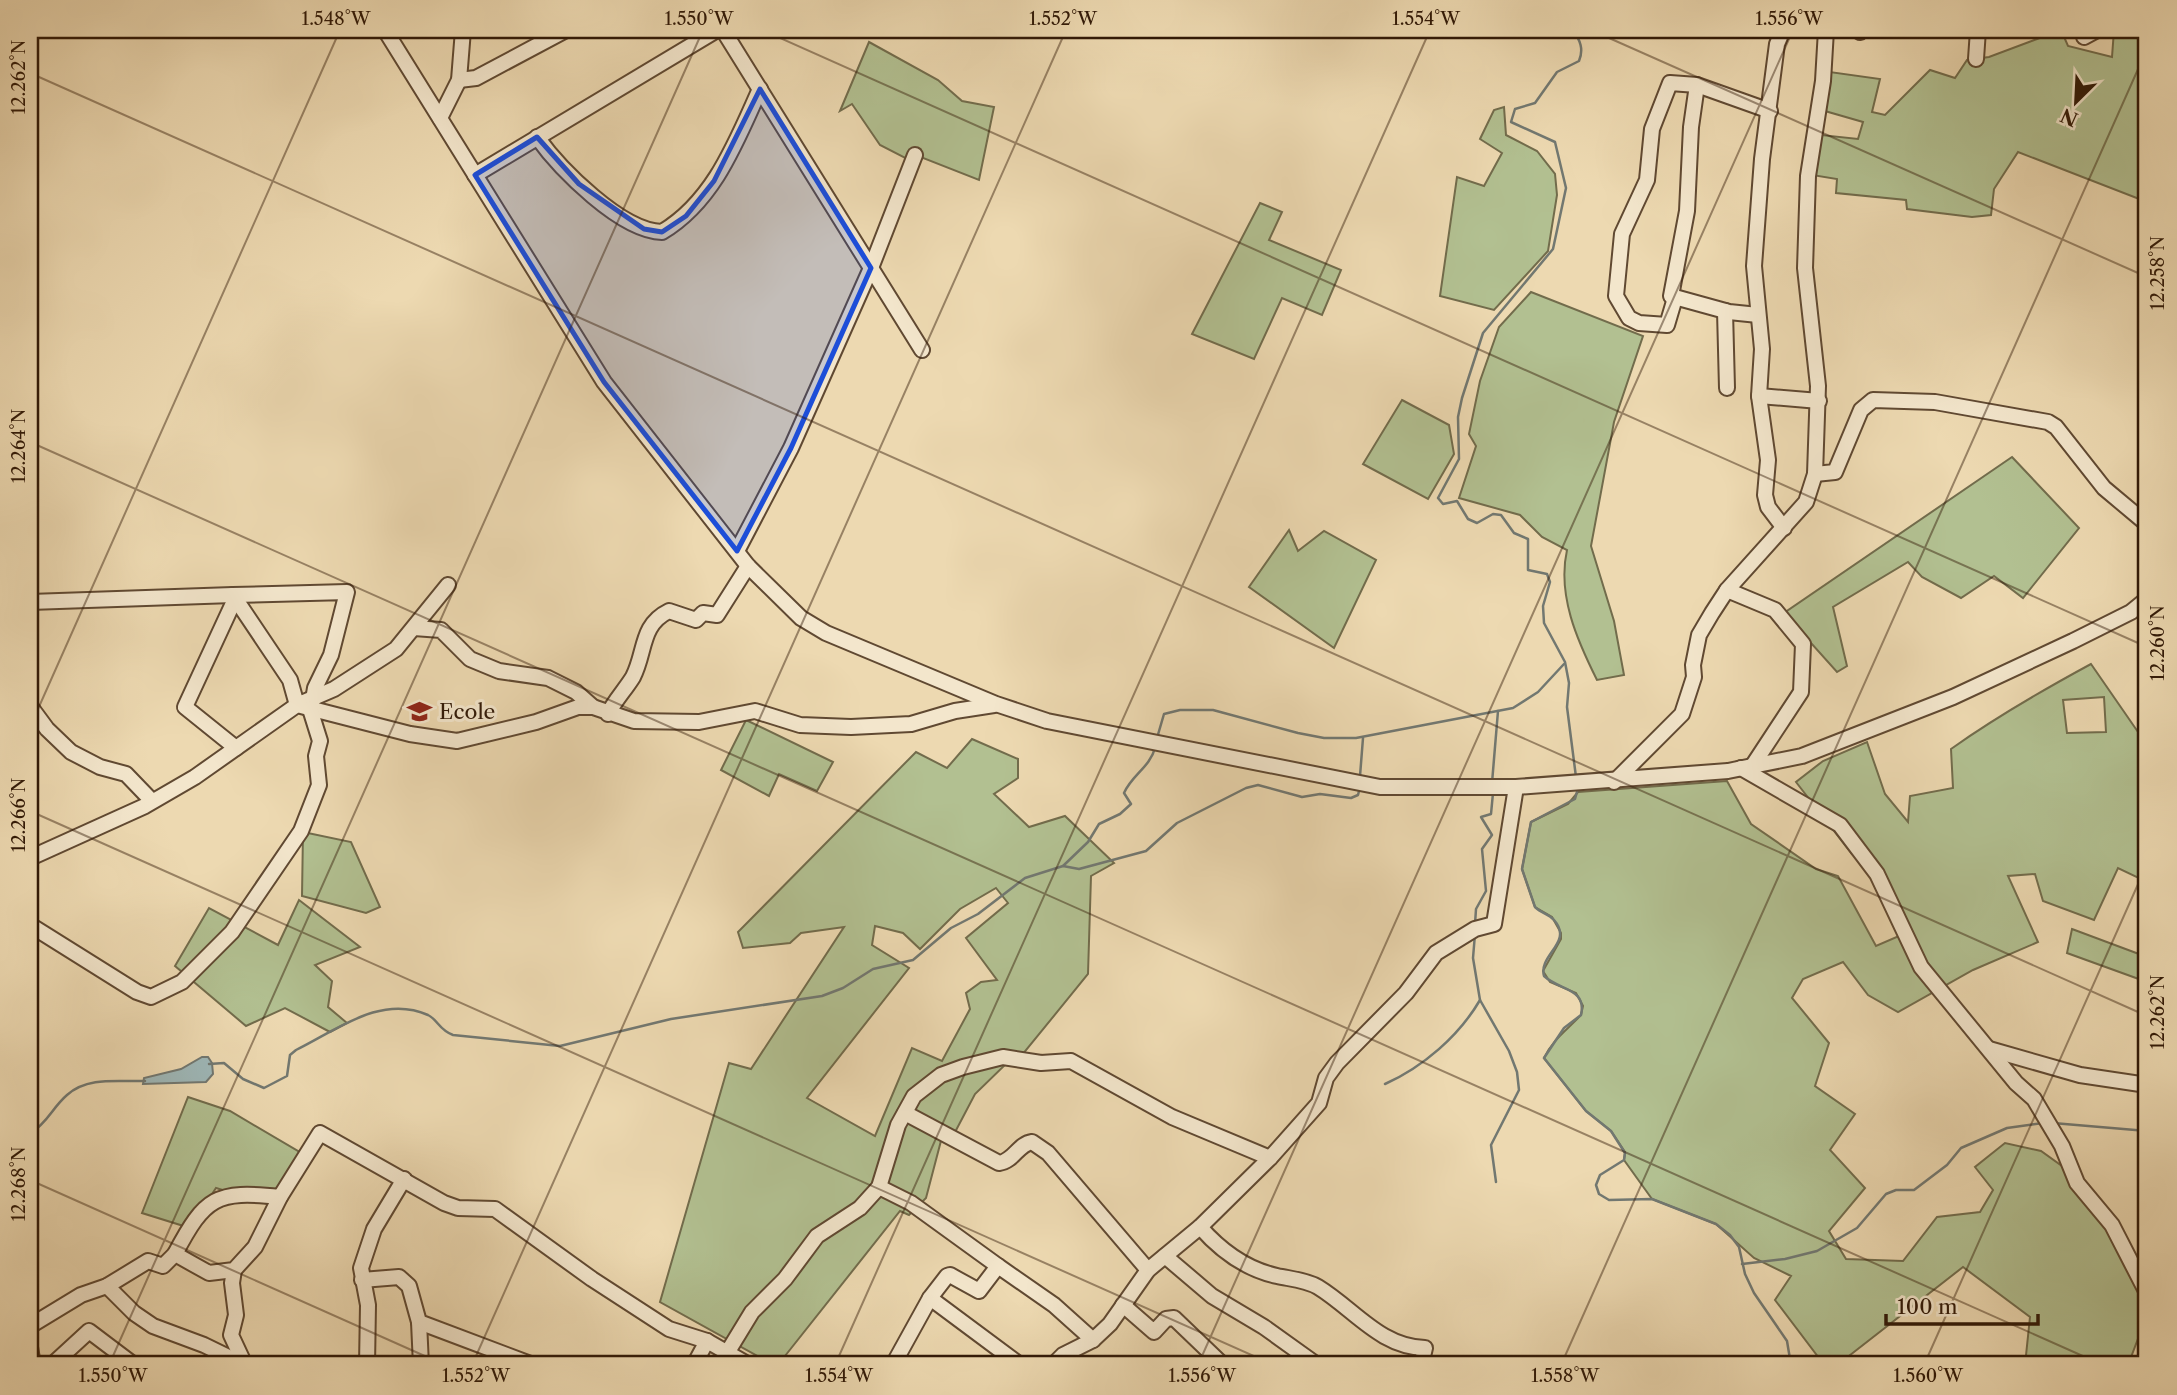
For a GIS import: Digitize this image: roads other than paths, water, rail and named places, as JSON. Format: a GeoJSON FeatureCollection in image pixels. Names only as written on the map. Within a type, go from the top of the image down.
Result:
{"type":"FeatureCollection","features":[{"type":"Feature","properties":{"kind":"street"},"geometry":{"type":"LineString","coordinates":[[385,30],[604,382],[748,565],[801,618],[826,633],[996,704],[1047,721],[1380,787],[1516,787],[1614,782],[1747,767],[1802,756],[1953,697],[2073,641],[2131,611],[2147,599]]}},
{"type":"Feature","properties":{"kind":"street"},"geometry":{"type":"LineString","coordinates":[[440,118],[459,80],[463,30]]}},
{"type":"Feature","properties":{"kind":"street"},"geometry":{"type":"LineString","coordinates":[[459,80],[476,78],[566,30]]}},
{"type":"Feature","properties":{"kind":"street"},"geometry":{"type":"LineString","coordinates":[[475,175],[720,30],[760,89],[922,350]]}},
{"type":"Feature","properties":{"kind":"street"},"geometry":{"type":"LineString","coordinates":[[1783,30],[1777,44],[1757,209],[1754,266],[1762,349],[1759,396],[1768,460],[1765,495],[1768,507],[1784,528]]}},
{"type":"Feature","properties":{"kind":"street"},"geometry":{"type":"LineString","coordinates":[[1614,782],[1682,714],[1694,677],[1693,665],[1699,635],[1727,590],[1806,502],[1815,474],[1819,401],[1805,268],[1808,176],[1823,81],[1826,30]]}},
{"type":"Feature","properties":{"kind":"street"},"geometry":{"type":"LineString","coordinates":[[1976,60],[1978,30]]}},
{"type":"Feature","properties":{"kind":"street"},"geometry":{"type":"LineString","coordinates":[[1675,298],[1667,325],[1639,323],[1629,318],[1616,296],[1622,234],[1647,180],[1651,165],[1652,130],[1670,83],[1698,85],[1770,111]]}},
{"type":"Feature","properties":{"kind":"street"},"geometry":{"type":"LineString","coordinates":[[1698,85],[1691,127],[1687,211],[1671,292],[1675,298],[1725,311],[1758,315]]}},
{"type":"Feature","properties":{"kind":"street"},"geometry":{"type":"LineString","coordinates":[[537,137],[579,184],[644,229],[662,232],[686,216],[714,181],[760,89]]}},
{"type":"Feature","properties":{"kind":"street"},"geometry":{"type":"LineString","coordinates":[[737,551],[791,449],[872,268],[915,155]]}},
{"type":"Feature","properties":{"kind":"street"},"geometry":{"type":"LineString","coordinates":[[1725,311],[1727,388]]}},
{"type":"Feature","properties":{"kind":"street"},"geometry":{"type":"LineString","coordinates":[[1759,396],[1819,401]]}},
{"type":"Feature","properties":{"kind":"street"},"geometry":{"type":"LineString","coordinates":[[1815,474],[1835,472],[1861,410],[1873,400],[1935,402],[2048,422],[2104,488],[2147,524]]}},
{"type":"Feature","properties":{"kind":"street"},"geometry":{"type":"LineString","coordinates":[[608,714],[617,696],[633,676],[647,630],[659,615],[669,611],[696,620],[704,613],[717,615],[748,565]]}},
{"type":"Feature","properties":{"kind":"street"},"geometry":{"type":"LineString","coordinates":[[30,858],[152,801],[396,649],[448,585]]}},
{"type":"Feature","properties":{"kind":"street"},"geometry":{"type":"LineString","coordinates":[[1727,590],[1775,610],[1803,644],[1801,692],[1747,767]]}},
{"type":"Feature","properties":{"kind":"street"},"geometry":{"type":"LineString","coordinates":[[30,602],[347,592],[331,655],[307,705]]}},
{"type":"Feature","properties":{"kind":"street"},"geometry":{"type":"LineString","coordinates":[[30,925],[137,992],[151,996],[182,982],[232,932],[306,821],[320,785],[316,756],[320,741],[307,705],[234,597]]}},
{"type":"Feature","properties":{"kind":"street"},"geometry":{"type":"LineString","coordinates":[[234,597],[185,708],[236,748]]}},
{"type":"Feature","properties":{"kind":"street"},"geometry":{"type":"LineString","coordinates":[[414,628],[440,630],[470,659],[499,671],[548,678],[576,692],[593,707],[634,721],[699,722],[755,711],[800,725],[850,727],[911,724],[955,711],[996,704]]}},
{"type":"Feature","properties":{"kind":"street"},"geometry":{"type":"LineString","coordinates":[[307,705],[410,734],[457,741],[536,722],[566,709],[593,707]]}},
{"type":"Feature","properties":{"kind":"street"},"geometry":{"type":"LineString","coordinates":[[30,706],[47,729],[71,752],[100,767],[126,775],[152,801]]}},
{"type":"Feature","properties":{"kind":"street"},"geometry":{"type":"LineString","coordinates":[[1747,767],[1840,825],[1877,874],[1921,967],[2016,1083],[2034,1099],[2062,1146],[2077,1183],[2112,1225],[2147,1293]]}},
{"type":"Feature","properties":{"kind":"street"},"geometry":{"type":"LineString","coordinates":[[1053,1365],[1063,1355],[1093,1340],[1110,1324],[1148,1270],[1200,1227],[1270,1158],[1319,1102],[1331,1070],[1406,993],[1436,953],[1475,929],[1494,924],[1516,787]]}},
{"type":"Feature","properties":{"kind":"street"},"geometry":{"type":"LineString","coordinates":[[1989,1049],[2080,1075],[2147,1085]]}},
{"type":"Feature","properties":{"kind":"street"},"geometry":{"type":"LineString","coordinates":[[727,1353],[751,1312],[785,1279],[817,1236],[860,1209],[880,1187],[898,1125],[914,1096],[924,1085],[963,1067],[1003,1057],[1041,1063],[1071,1061],[1172,1117],[1270,1158]]}},
{"type":"Feature","properties":{"kind":"street"},"geometry":{"type":"LineString","coordinates":[[905,1113],[999,1163],[1009,1160],[1026,1143],[1032,1142],[1048,1153],[1148,1270]]}},
{"type":"Feature","properties":{"kind":"street"},"geometry":{"type":"LineString","coordinates":[[245,1365],[231,1335],[236,1315],[232,1283],[234,1270],[265,1230],[280,1197],[320,1133],[458,1208],[495,1209],[592,1279],[669,1329],[707,1341],[749,1365]]}},
{"type":"Feature","properties":{"kind":"street"},"geometry":{"type":"LineString","coordinates":[[367,1365],[368,1305],[362,1280],[363,1262],[374,1229],[404,1179]]}},
{"type":"Feature","properties":{"kind":"street"},"geometry":{"type":"LineString","coordinates":[[880,1187],[911,1203],[1054,1305],[1093,1340]]}},
{"type":"Feature","properties":{"kind":"street"},"geometry":{"type":"LineString","coordinates":[[30,1326],[81,1295],[107,1286],[142,1263],[163,1266],[175,1254],[191,1224],[221,1198],[240,1193],[280,1197]]}},
{"type":"Feature","properties":{"kind":"street"},"geometry":{"type":"LineString","coordinates":[[1200,1227],[1240,1262],[1273,1276],[1308,1282],[1380,1334],[1408,1348],[1425,1348],[1421,1365]]}},
{"type":"Feature","properties":{"kind":"street"},"geometry":{"type":"LineString","coordinates":[[175,1254],[209,1273],[234,1270]]}},
{"type":"Feature","properties":{"kind":"street"},"geometry":{"type":"LineString","coordinates":[[1165,1256],[1212,1296],[1264,1327],[1317,1365]]}},
{"type":"Feature","properties":{"kind":"street"},"geometry":{"type":"LineString","coordinates":[[893,1365],[930,1298],[950,1275],[979,1291],[998,1266]]}},
{"type":"Feature","properties":{"kind":"street"},"geometry":{"type":"LineString","coordinates":[[362,1280],[399,1277],[406,1280],[414,1297],[419,1322],[421,1365]]}},
{"type":"Feature","properties":{"kind":"street"},"geometry":{"type":"LineString","coordinates":[[107,1286],[134,1313],[153,1326],[195,1340],[226,1358],[245,1365]]}},
{"type":"Feature","properties":{"kind":"street"},"geometry":{"type":"LineString","coordinates":[[930,1298],[1020,1365]]}},
{"type":"Feature","properties":{"kind":"street"},"geometry":{"type":"LineString","coordinates":[[1123,1305],[1154,1332],[1166,1319],[1174,1318],[1223,1365]]}},
{"type":"Feature","properties":{"kind":"street"},"geometry":{"type":"LineString","coordinates":[[419,1322],[533,1365]]}},
{"type":"Feature","properties":{"kind":"street"},"geometry":{"type":"LineString","coordinates":[[52,1365],[89,1331],[134,1365]]}},
{"type":"Feature","properties":{"kind":"street"},"geometry":{"type":"LineString","coordinates":[[694,1365],[707,1341]]}},
{"type":"Feature","properties":{"kind":"street"},"geometry":{"type":"LineString","coordinates":[[30,1348],[33,1365]]}},
{"type":"Feature","properties":{"kind":"water"},"geometry":{"type":"Polygon","coordinates":[[[202,1057],[208,1057],[212,1063],[213,1074],[206,1082],[143,1084],[144,1078],[181,1069],[202,1057]]]}},
{"type":"Feature","properties":{"kind":"waterway"},"geometry":{"type":"LineString","coordinates":[[1573,30],[1581,45],[1579,61],[1557,72],[1535,103],[1515,109],[1511,122],[1555,142],[1566,188],[1553,249],[1483,333],[1458,417],[1459,459],[1438,498],[1443,504],[1457,501],[1468,519],[1477,523],[1493,514],[1501,515],[1514,533],[1528,539],[1528,570],[1547,574],[1550,582],[1543,606],[1544,623],[1565,662],[1569,683],[1567,707],[1576,777]]}},
{"type":"Feature","properties":{"kind":"waterway"},"geometry":{"type":"LineString","coordinates":[[1157,738],[1164,714],[1180,710],[1213,710],[1298,733],[1324,738],[1356,738],[1513,708],[1538,692],[1564,664]]}},
{"type":"Feature","properties":{"kind":"waterway"},"geometry":{"type":"LineString","coordinates":[[1492,783],[1498,711]]}},
{"type":"Feature","properties":{"kind":"waterway"},"geometry":{"type":"LineString","coordinates":[[1360,776],[1363,738]]}},
{"type":"Feature","properties":{"kind":"waterway"},"geometry":{"type":"LineString","coordinates":[[209,1064],[224,1063],[243,1079],[264,1088],[287,1076],[290,1055],[296,1050],[360,1017],[393,1009],[428,1015],[453,1035],[560,1046],[671,1019],[822,996],[843,988],[873,969],[913,960],[951,928],[978,914],[1025,878],[1063,866],[1088,842],[1099,824],[1120,814],[1131,804],[1124,793],[1149,761],[1155,748]]}},
{"type":"Feature","properties":{"kind":"waterway"},"geometry":{"type":"LineString","coordinates":[[1063,866],[1079,869],[1146,851],[1177,823],[1246,788],[1258,785],[1302,797],[1320,794],[1351,798],[1358,795],[1360,787]]}},
{"type":"Feature","properties":{"kind":"waterway"},"geometry":{"type":"LineString","coordinates":[[1578,788],[1575,799],[1531,822],[1522,869],[1535,907],[1552,918],[1559,928],[1558,942],[1546,961],[1544,976],[1571,991],[1582,1006],[1581,1015],[1564,1028],[1544,1058],[1586,1111],[1611,1131],[1625,1153],[1624,1160],[1600,1175],[1596,1185],[1599,1194],[1609,1200],[1652,1199],[1716,1224],[1730,1235],[1739,1247],[1745,1274],[1754,1293],[1787,1341],[1791,1365]]}},
{"type":"Feature","properties":{"kind":"waterway"},"geometry":{"type":"LineString","coordinates":[[1475,924],[1476,909],[1486,891],[1482,849],[1492,835],[1481,817],[1491,814],[1493,793]]}},
{"type":"Feature","properties":{"kind":"waterway"},"geometry":{"type":"LineString","coordinates":[[1385,1084],[1413,1069],[1439,1049],[1462,1026],[1480,1000],[1473,958],[1475,934]]}},
{"type":"Feature","properties":{"kind":"waterway"},"geometry":{"type":"LineString","coordinates":[[1480,1000],[1509,1051],[1517,1072],[1519,1090],[1491,1145],[1496,1182]]}},
{"type":"Feature","properties":{"kind":"waterway"},"geometry":{"type":"LineString","coordinates":[[30,1134],[75,1089],[94,1082],[145,1081]]}},
{"type":"Feature","properties":{"kind":"waterway"},"geometry":{"type":"LineString","coordinates":[[1742,1264],[1785,1259],[1817,1251],[1857,1228],[1886,1194],[1896,1190],[1914,1190],[1947,1165],[1961,1148],[2007,1128],[2043,1123]]}},
{"type":"Feature","properties":{"kind":"waterway"},"geometry":{"type":"LineString","coordinates":[[2053,1123],[2147,1131]]}},
{"type":"Feature","properties":{"kind":"place","name":"Ecole"},"geometry":{"type":"Point","coordinates":[419,711]}}]}
